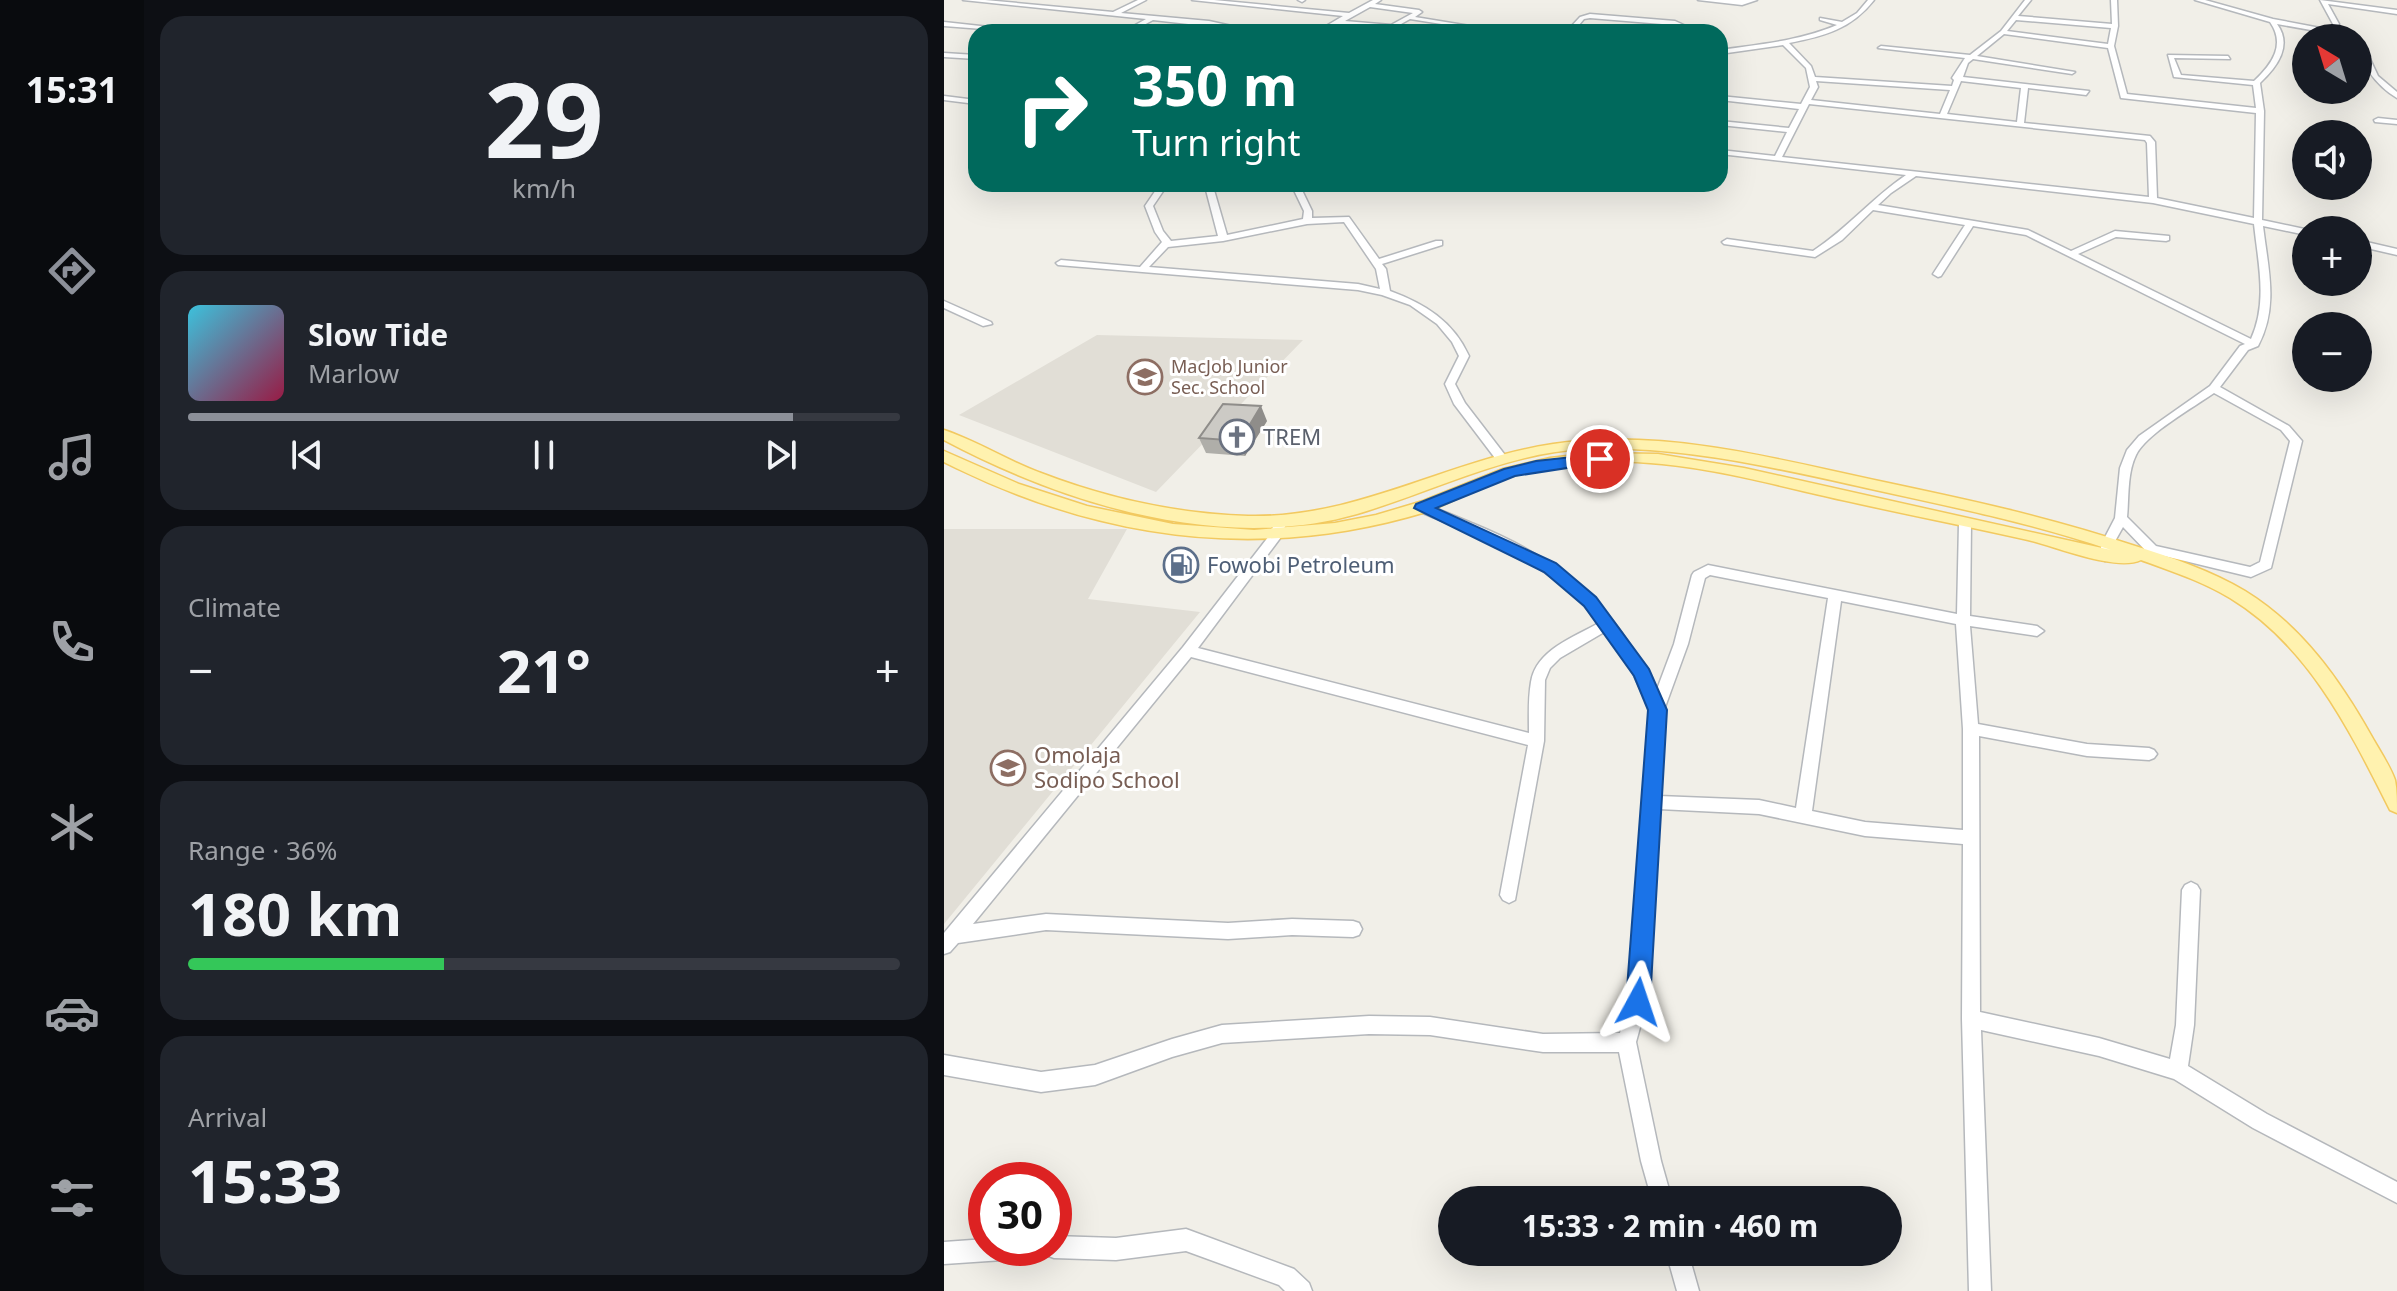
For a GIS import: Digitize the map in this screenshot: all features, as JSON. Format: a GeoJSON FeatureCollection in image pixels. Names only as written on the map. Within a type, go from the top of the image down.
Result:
{"type":"FeatureCollection","features":[{"type":"Feature","properties":{"kind":"main road"},"geometry":{"type":"LineString","coordinates":[[944,434],[998,464],[1025,474],[1167,514],[1211,521],[1281,521],[1347,511],[1502,459],[1589,445],[1658,444],[1705,450],[2029,518],[2107,550]]}},
{"type":"Feature","properties":{"kind":"main road"},"geometry":{"type":"LineString","coordinates":[[944,456],[1008,488],[1144,526],[1198,535],[1275,537],[1338,528],[1422,508],[1510,472],[1620,457],[1720,468],[1965,523],[2149,557],[2196,571],[2253,604],[2297,643],[2322,673],[2349,715],[2397,804]]}},
{"type":"Feature","properties":{"kind":"street"},"geometry":{"type":"LineString","coordinates":[[966,0],[1214,24]]}},
{"type":"Feature","properties":{"kind":"street"},"geometry":{"type":"LineString","coordinates":[[1114,15],[1143,0]]}},
{"type":"Feature","properties":{"kind":"street"},"geometry":{"type":"LineString","coordinates":[[1195,0],[1349,15]]}},
{"type":"Feature","properties":{"kind":"street"},"geometry":{"type":"LineString","coordinates":[[1274,7],[1286,0]]}},
{"type":"Feature","properties":{"kind":"street"},"geometry":{"type":"LineString","coordinates":[[1334,24],[1378,0]]}},
{"type":"Feature","properties":{"kind":"street"},"geometry":{"type":"LineString","coordinates":[[1701,0],[1742,3],[1754,0]]}},
{"type":"Feature","properties":{"kind":"street"},"geometry":{"type":"LineString","coordinates":[[1728,51],[1846,25],[1871,0]]}},
{"type":"Feature","properties":{"kind":"street"},"geometry":{"type":"LineString","coordinates":[[1943,116],[1965,62],[2003,32],[2028,0]]}},
{"type":"Feature","properties":{"kind":"street"},"geometry":{"type":"LineString","coordinates":[[2114,0],[2115,26],[2111,46],[2124,96],[2260,111]]}},
{"type":"Feature","properties":{"kind":"street"},"geometry":{"type":"LineString","coordinates":[[2198,0],[2292,25]]}},
{"type":"Feature","properties":{"kind":"street"},"geometry":{"type":"LineString","coordinates":[[2324,1],[2397,12]]}},
{"type":"Feature","properties":{"kind":"street"},"geometry":{"type":"LineString","coordinates":[[2324,1],[2336,24]]}},
{"type":"Feature","properties":{"kind":"street"},"geometry":{"type":"LineString","coordinates":[[1370,5],[1419,12],[1399,24]]}},
{"type":"Feature","properties":{"kind":"street"},"geometry":{"type":"LineString","coordinates":[[2067,39],[2071,11]]}},
{"type":"Feature","properties":{"kind":"street"},"geometry":{"type":"LineString","coordinates":[[1576,24],[1590,16],[1677,24]]}},
{"type":"Feature","properties":{"kind":"street"},"geometry":{"type":"LineString","coordinates":[[1141,24],[1152,18]]}},
{"type":"Feature","properties":{"kind":"street"},"geometry":{"type":"LineString","coordinates":[[1412,18],[1453,24]]}},
{"type":"Feature","properties":{"kind":"street"},"geometry":{"type":"LineString","coordinates":[[2014,18],[2115,26]]}},
{"type":"Feature","properties":{"kind":"street"},"geometry":{"type":"LineString","coordinates":[[1822,19],[1846,25]]}},
{"type":"Feature","properties":{"kind":"street"},"geometry":{"type":"LineString","coordinates":[[2228,58],[2170,56],[2178,77],[2256,83],[2274,67],[2279,58],[2282,41],[2272,21]]}},
{"type":"Feature","properties":{"kind":"street"},"geometry":{"type":"LineString","coordinates":[[1338,22],[1360,24]]}},
{"type":"Feature","properties":{"kind":"street"},"geometry":{"type":"LineString","coordinates":[[944,24],[968,27]]}},
{"type":"Feature","properties":{"kind":"street"},"geometry":{"type":"LineString","coordinates":[[2003,32],[2111,46]]}},
{"type":"Feature","properties":{"kind":"street"},"geometry":{"type":"LineString","coordinates":[[1777,159],[1790,130],[1807,105],[1814,79],[1809,67],[1783,41]]}},
{"type":"Feature","properties":{"kind":"street"},"geometry":{"type":"LineString","coordinates":[[1881,48],[1972,57],[2072,72]]}},
{"type":"Feature","properties":{"kind":"street"},"geometry":{"type":"LineString","coordinates":[[944,55],[968,56]]}},
{"type":"Feature","properties":{"kind":"street"},"geometry":{"type":"LineString","coordinates":[[1999,82],[2006,62]]}},
{"type":"Feature","properties":{"kind":"street"},"geometry":{"type":"LineString","coordinates":[[2372,71],[2397,96]]}},
{"type":"Feature","properties":{"kind":"street"},"geometry":{"type":"LineString","coordinates":[[1956,78],[2086,93]]}},
{"type":"Feature","properties":{"kind":"street"},"geometry":{"type":"LineString","coordinates":[[1814,79],[1953,88]]}},
{"type":"Feature","properties":{"kind":"street"},"geometry":{"type":"LineString","coordinates":[[2107,550],[2121,518],[2126,468],[2131,453],[2143,438],[2214,388],[2244,348],[2254,344],[2264,322],[2267,296],[2258,221],[2260,111],[2256,83]]}},
{"type":"Feature","properties":{"kind":"street"},"geometry":{"type":"LineString","coordinates":[[2020,124],[2025,87]]}},
{"type":"Feature","properties":{"kind":"street"},"geometry":{"type":"LineString","coordinates":[[944,98],[968,101]]}},
{"type":"Feature","properties":{"kind":"street"},"geometry":{"type":"LineString","coordinates":[[1728,99],[1943,116],[2147,138],[2151,142],[2153,200]]}},
{"type":"Feature","properties":{"kind":"street"},"geometry":{"type":"LineString","coordinates":[[2378,120],[2397,122]]}},
{"type":"Feature","properties":{"kind":"street"},"geometry":{"type":"LineString","coordinates":[[1728,124],[1790,130]]}},
{"type":"Feature","properties":{"kind":"street"},"geometry":{"type":"LineString","coordinates":[[1728,153],[2153,200],[2292,229]]}},
{"type":"Feature","properties":{"kind":"street"},"geometry":{"type":"LineString","coordinates":[[1727,242],[1815,254],[1839,238],[1888,191],[1915,173]]}},
{"type":"Feature","properties":{"kind":"street"},"geometry":{"type":"LineString","coordinates":[[1159,192],[1149,206],[1167,244]]}},
{"type":"Feature","properties":{"kind":"street"},"geometry":{"type":"LineString","coordinates":[[1211,192],[1223,238]]}},
{"type":"Feature","properties":{"kind":"street"},"geometry":{"type":"LineString","coordinates":[[1299,192],[1308,211],[1307,221]]}},
{"type":"Feature","properties":{"kind":"street"},"geometry":{"type":"LineString","coordinates":[[1873,207],[2028,233],[2254,344]]}},
{"type":"Feature","properties":{"kind":"street"},"geometry":{"type":"LineString","coordinates":[[1142,270],[1167,244],[1223,238],[1307,221],[1346,219],[1377,263],[1385,293]]}},
{"type":"Feature","properties":{"kind":"street"},"geometry":{"type":"LineString","coordinates":[[1938,274],[1970,225]]}},
{"type":"Feature","properties":{"kind":"street"},"geometry":{"type":"LineString","coordinates":[[2069,255],[2115,234],[2166,238]]}},
{"type":"Feature","properties":{"kind":"street"},"geometry":{"type":"LineString","coordinates":[[1377,263],[1439,243]]}},
{"type":"Feature","properties":{"kind":"street"},"geometry":{"type":"LineString","coordinates":[[2372,246],[2397,252]]}},
{"type":"Feature","properties":{"kind":"street"},"geometry":{"type":"LineString","coordinates":[[1061,263],[1358,287],[1413,303],[1441,322],[1457,341],[1464,356],[1450,384],[1460,404],[1502,459]]}},
{"type":"Feature","properties":{"kind":"street"},"geometry":{"type":"LineString","coordinates":[[945,307],[987,324]]}},
{"type":"Feature","properties":{"kind":"street"},"geometry":{"type":"LineString","coordinates":[[2121,518],[2152,549],[2251,572],[2266,565],[2296,441],[2285,428],[2214,388]]}},
{"type":"Feature","properties":{"kind":"street"},"geometry":{"type":"LineString","coordinates":[[1422,508],[1550,567],[1590,602],[1608,624],[1643,674],[1657,710]]}},
{"type":"Feature","properties":{"kind":"street"},"geometry":{"type":"LineString","coordinates":[[949,941],[1188,651],[1275,537],[1281,521]]}},
{"type":"Feature","properties":{"kind":"street"},"geometry":{"type":"LineString","coordinates":[[1965,523],[1962,620],[1971,729],[1971,1019],[1980,1291]]}},
{"type":"Feature","properties":{"kind":"street"},"geometry":{"type":"LineString","coordinates":[[1659,1186],[1627,1042],[1638,1002],[1657,710],[1702,572],[1708,570],[1962,620],[2037,631]]}},
{"type":"Feature","properties":{"kind":"street"},"geometry":{"type":"LineString","coordinates":[[1803,816],[1835,595]]}},
{"type":"Feature","properties":{"kind":"street"},"geometry":{"type":"LineString","coordinates":[[1509,895],[1536,741],[1538,680],[1544,665],[1555,654],[1608,624]]}},
{"type":"Feature","properties":{"kind":"street"},"geometry":{"type":"LineString","coordinates":[[1188,651],[1536,741]]}},
{"type":"Feature","properties":{"kind":"street"},"geometry":{"type":"LineString","coordinates":[[1971,729],[2087,750],[2149,754]]}},
{"type":"Feature","properties":{"kind":"street"},"geometry":{"type":"LineString","coordinates":[[1653,802],[1759,807],[1865,829],[1971,838]]}},
{"type":"Feature","properties":{"kind":"street"},"geometry":{"type":"LineString","coordinates":[[2178,1071],[2185,1025],[2191,890]]}},
{"type":"Feature","properties":{"kind":"street"},"geometry":{"type":"LineString","coordinates":[[949,941],[1046,922],[1228,931],[1292,927],[1353,929]]}},
{"type":"Feature","properties":{"kind":"street"},"geometry":{"type":"LineString","coordinates":[[1971,1019],[2099,1047],[2178,1071],[2260,1121],[2397,1193]]}},
{"type":"Feature","properties":{"kind":"street"},"geometry":{"type":"LineString","coordinates":[[944,1065],[1041,1082],[1095,1075],[1222,1034],[1369,1025],[1430,1026],[1543,1043],[1627,1042]]}},
{"type":"Feature","properties":{"kind":"street"},"geometry":{"type":"LineString","coordinates":[[1072,1248],[1116,1249],[1186,1240],[1286,1277],[1301,1291]]}},
{"type":"Feature","properties":{"kind":"street"},"geometry":{"type":"LineString","coordinates":[[944,1253],[968,1251]]}},
{"type":"Feature","properties":{"kind":"street"},"geometry":{"type":"LineString","coordinates":[[1681,1266],[1688,1291]]}},
{"type":"Feature","properties":{"kind":"shaded area","name":"MacJob Junior Sec. School"},"geometry":{"type":"Polygon","coordinates":[[[1097,335],[1303,340],[1156,492],[959,415],[1097,335]]]}},
{"type":"Feature","properties":{"kind":"shaded area","name":"Omolaja Sodipo School"},"geometry":{"type":"Polygon","coordinates":[[[944,529],[1127,529],[1088,599],[1200,612],[944,924],[944,529]]]}},
{"type":"Feature","properties":{"kind":"building"},"geometry":{"type":"Polygon","coordinates":[[[1223,404],[1261,406],[1240,441],[1199,438],[1223,404]]]}},
{"type":"Feature","properties":{"kind":"place","name":"MacJob Junior Sec. School"},"geometry":{"type":"Point","coordinates":[1145,377]}},
{"type":"Feature","properties":{"kind":"place","name":"TREM"},"geometry":{"type":"Point","coordinates":[1237,437]}},
{"type":"Feature","properties":{"kind":"place","name":"Fowobi Petroleum"},"geometry":{"type":"Point","coordinates":[1181,565]}},
{"type":"Feature","properties":{"kind":"place","name":"Omolaja Sodipo School"},"geometry":{"type":"Point","coordinates":[1008,768]}},
{"type":"Feature","properties":{"kind":"route"},"geometry":{"type":"LineString","coordinates":[[1600,459],[1510,472],[1422,508],[1550,567],[1590,602],[1643,674],[1657,710],[1657,747],[1638,1002]]}}]}
